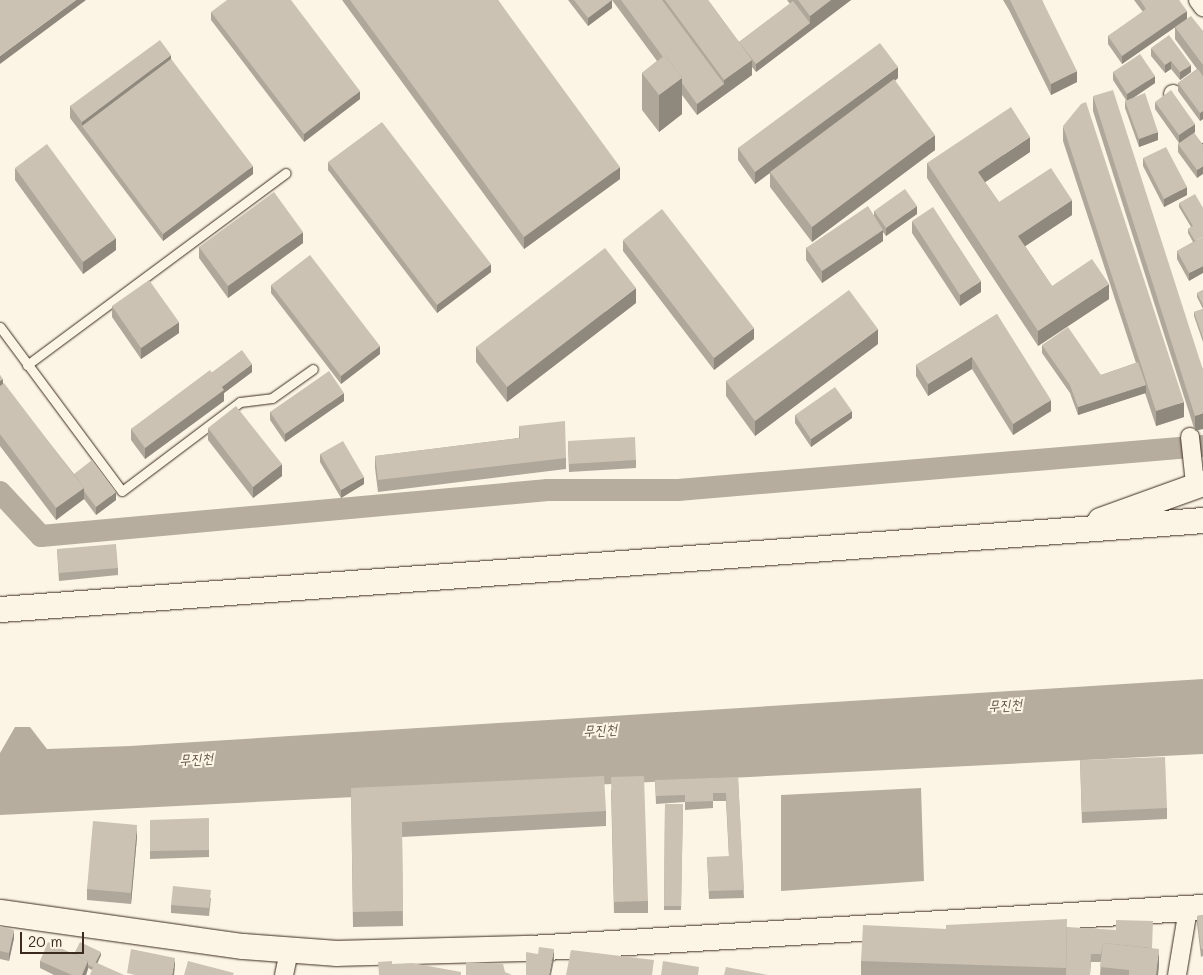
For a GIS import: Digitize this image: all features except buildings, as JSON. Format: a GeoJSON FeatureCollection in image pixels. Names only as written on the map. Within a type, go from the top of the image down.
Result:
{"type":"FeatureCollection","features":[{"type":"Feature","properties":{"kind":"street"},"geometry":{"type":"LineString","coordinates":[[1198,0],[1203,7]]}},
{"type":"Feature","properties":{"kind":"street"},"geometry":{"type":"LineString","coordinates":[[1173,94],[1203,134]]}},
{"type":"Feature","properties":{"kind":"street"},"geometry":{"type":"LineString","coordinates":[[1075,530],[1197,479],[1190,437]]}},
{"type":"Feature","properties":{"kind":"street"},"geometry":{"type":"LineString","coordinates":[[0,609],[1203,520]]}},
{"type":"Feature","properties":{"kind":"street"},"geometry":{"type":"LineString","coordinates":[[0,912],[289,951],[530,948],[1195,908],[1177,975]]}},
{"type":"Feature","properties":{"kind":"street"},"geometry":{"type":"LineString","coordinates":[[284,975],[289,951]]}},
{"type":"Feature","properties":{"kind":"lane"},"geometry":{"type":"LineString","coordinates":[[27,365],[286,173]]}},
{"type":"Feature","properties":{"kind":"lane"},"geometry":{"type":"LineString","coordinates":[[0,327],[122,491],[240,402],[272,398],[313,369]]}},
{"type":"Feature","properties":{"kind":"water","name":"무진천"},"geometry":{"type":"Polygon","coordinates":[[[1203,679],[1203,754],[0,815],[0,753],[15,727],[30,727],[47,749],[130,746],[1203,679]]]}},
{"type":"Feature","properties":{"kind":"water"},"geometry":{"type":"Polygon","coordinates":[[[921,788],[924,881],[781,891],[781,795],[921,788]]]}},
{"type":"Feature","properties":{"kind":"waterway"},"geometry":{"type":"LineString","coordinates":[[0,492],[41,536],[548,490],[678,490],[1203,446]]}}]}
